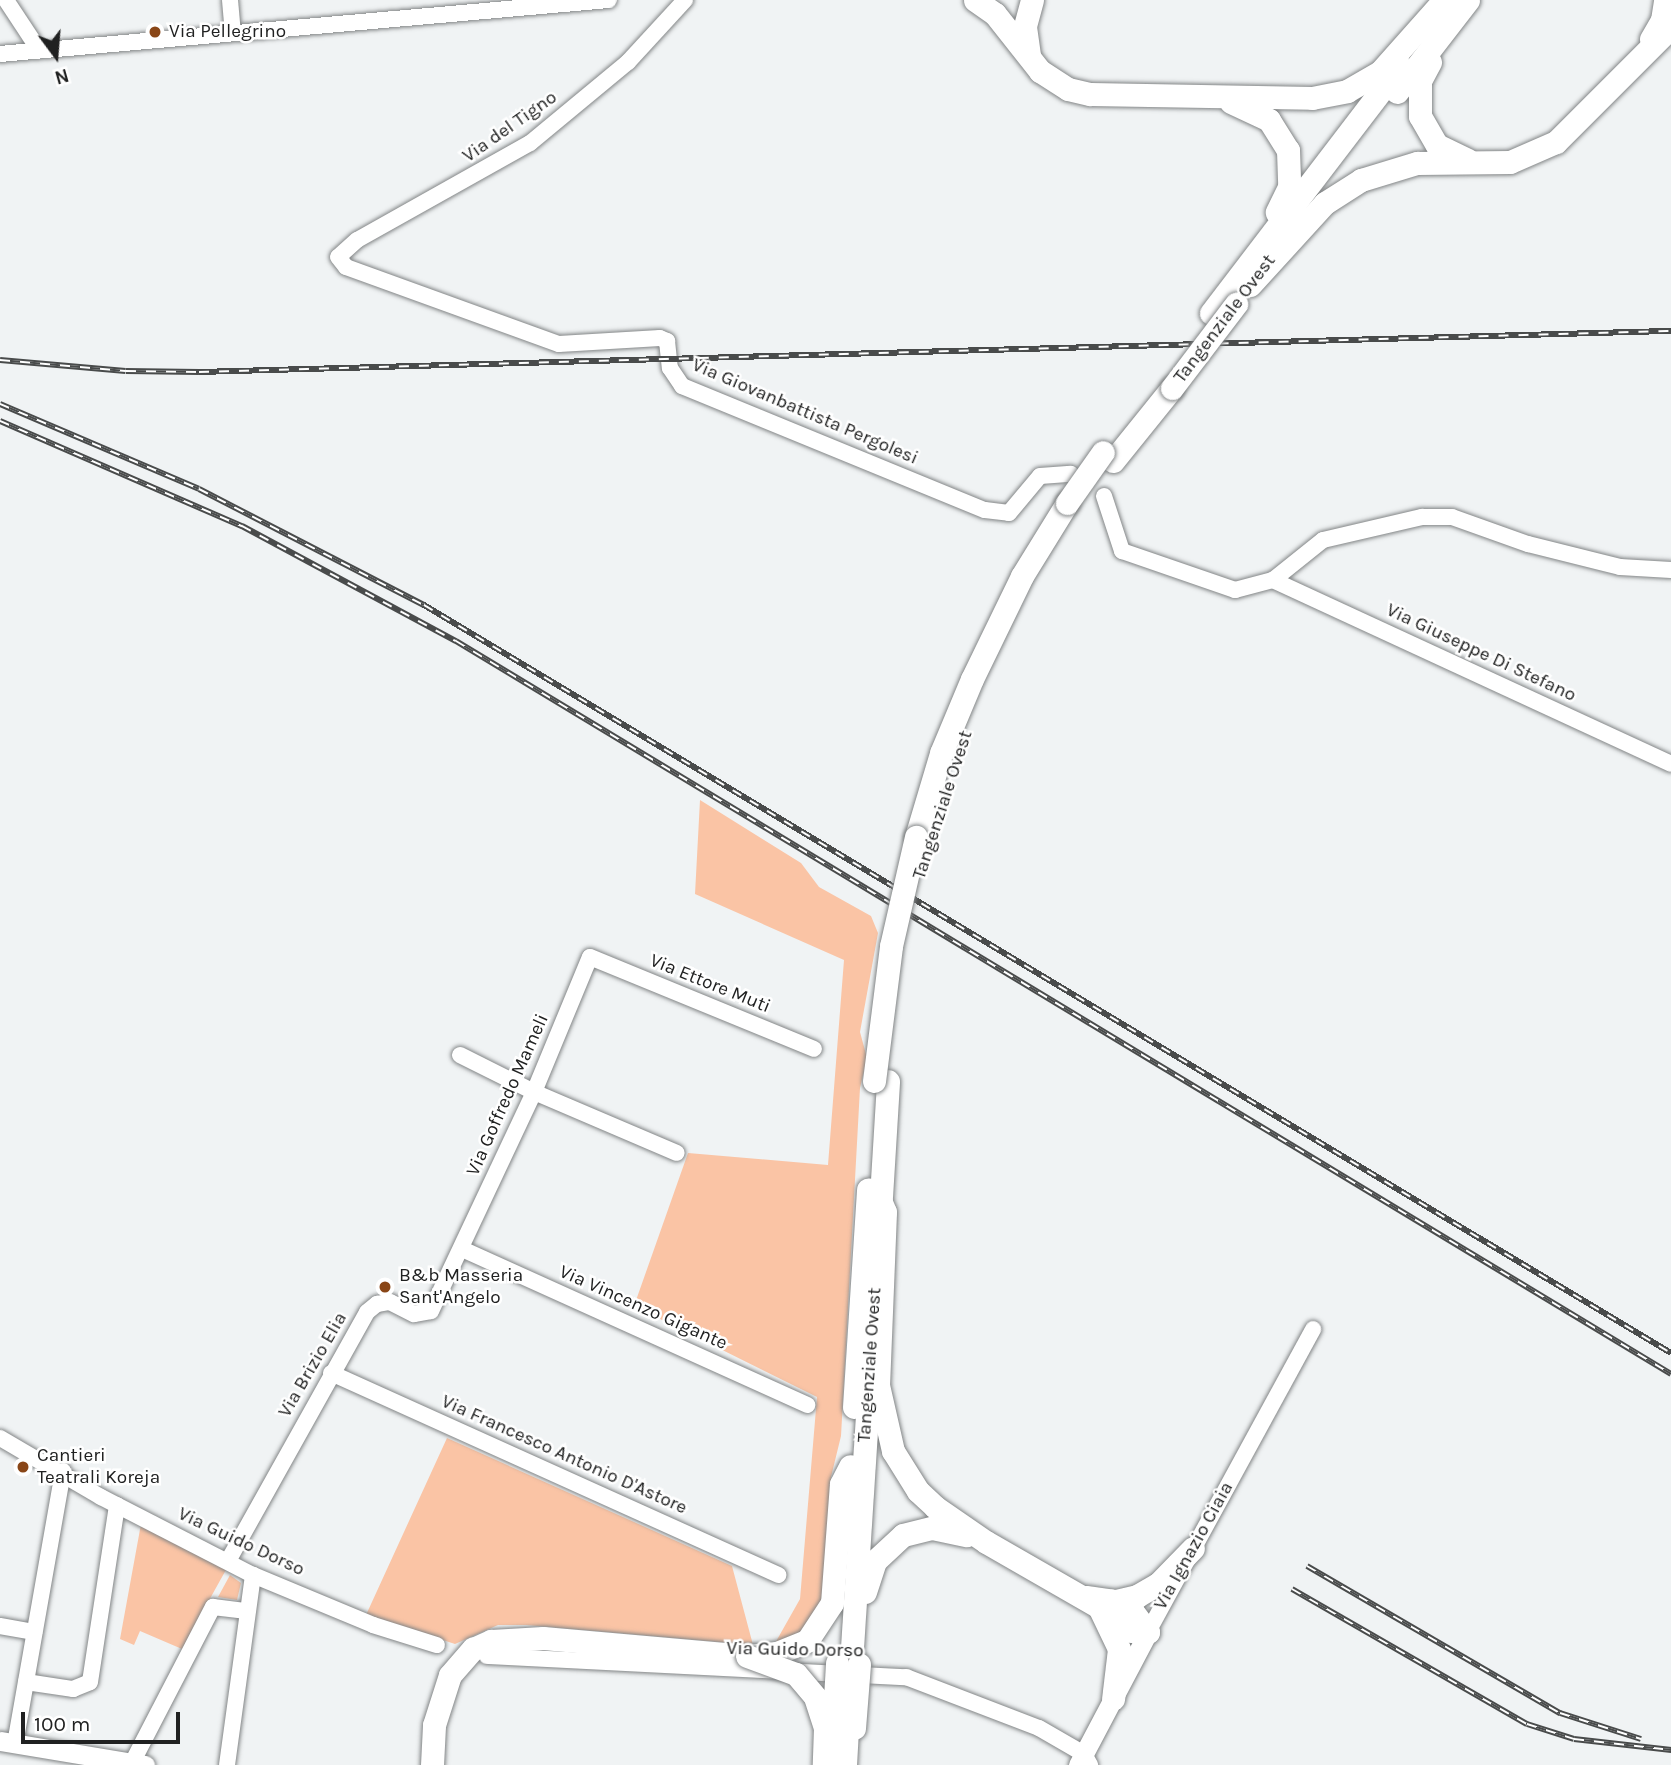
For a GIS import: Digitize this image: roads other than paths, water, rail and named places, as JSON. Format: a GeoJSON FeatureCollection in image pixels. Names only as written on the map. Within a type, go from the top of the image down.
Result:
{"type":"FeatureCollection","features":[{"type":"Feature","properties":{"kind":"highway"},"geometry":{"type":"LineString","coordinates":[[975,0],[1016,27]]}},
{"type":"Feature","properties":{"kind":"highway"},"geometry":{"type":"LineString","coordinates":[[991,0],[1016,27],[1031,61],[1055,84],[1080,92],[1312,98],[1347,91],[1387,65],[1444,0]]}},
{"type":"Feature","properties":{"kind":"highway"},"geometry":{"type":"LineString","coordinates":[[1016,27],[1019,0]]}},
{"type":"Feature","properties":{"kind":"highway"},"geometry":{"type":"LineString","coordinates":[[1016,27],[1032,0]]}},
{"type":"Feature","properties":{"kind":"highway","name":"Tangenziale Ovest"},"geometry":{"type":"LineString","coordinates":[[849,1664],[850,1466],[891,946],[922,840],[941,753],[978,667],[1022,576],[1108,457],[1164,386],[1451,0]]}},
{"type":"Feature","properties":{"kind":"highway","name":"Tangenziale Ovest"},"geometry":{"type":"LineString","coordinates":[[1223,305],[1250,285],[1468,0]]}},
{"type":"Feature","properties":{"kind":"highway"},"geometry":{"type":"LineString","coordinates":[[1476,0],[1428,65],[1418,100],[1426,133],[1437,145],[1462,159],[1492,164]]}},
{"type":"Feature","properties":{"kind":"highway"},"geometry":{"type":"LineString","coordinates":[[1250,285],[1325,203],[1362,180],[1417,163],[1492,164],[1521,159],[1556,142],[1636,61],[1667,8]]}},
{"type":"Feature","properties":{"kind":"highway"},"geometry":{"type":"LineString","coordinates":[[1211,97],[1254,109],[1269,120],[1280,133],[1291,168],[1282,203],[1226,287],[1223,305]]}},
{"type":"Feature","properties":{"kind":"highway","name":"Tangenziale Ovest"},"geometry":{"type":"LineString","coordinates":[[841,1760],[880,1200],[881,1081]]}},
{"type":"Feature","properties":{"kind":"highway"},"geometry":{"type":"LineString","coordinates":[[880,1200],[885,1212],[878,1367],[885,1429],[918,1491],[986,1542],[1108,1609],[1133,1612],[1148,1632]]}},
{"type":"Feature","properties":{"kind":"highway"},"geometry":{"type":"LineString","coordinates":[[747,1656],[794,1649],[826,1617],[834,1590],[841,1484],[850,1466]]}},
{"type":"Feature","properties":{"kind":"highway"},"geometry":{"type":"LineString","coordinates":[[849,1664],[870,1571],[891,1543],[932,1528],[986,1542]]}},
{"type":"Feature","properties":{"kind":"highway"},"geometry":{"type":"LineString","coordinates":[[1108,1609],[1158,1584],[1193,1548]]}},
{"type":"Feature","properties":{"kind":"highway"},"geometry":{"type":"LineString","coordinates":[[1108,1609],[1120,1659],[1113,1699]]}},
{"type":"Feature","properties":{"kind":"highway"},"geometry":{"type":"LineString","coordinates":[[432,1765],[434,1725],[450,1675],[473,1648],[491,1641],[543,1638],[747,1656],[779,1664],[811,1690],[825,1728],[824,1765]]}},
{"type":"Feature","properties":{"kind":"main road","name":"Via Ignazio Ciaia"},"geometry":{"type":"LineString","coordinates":[[1084,1761],[1148,1632]]}},
{"type":"Feature","properties":{"kind":"main road"},"geometry":{"type":"LineString","coordinates":[[8,1742],[139,1764]]}},
{"type":"Feature","properties":{"kind":"street"},"geometry":{"type":"LineString","coordinates":[[6,0],[39,50]]}},
{"type":"Feature","properties":{"kind":"street"},"geometry":{"type":"LineString","coordinates":[[230,0],[233,33]]}},
{"type":"Feature","properties":{"kind":"street"},"geometry":{"type":"LineString","coordinates":[[0,54],[609,0]]}},
{"type":"Feature","properties":{"kind":"street","name":"Via del Tigno"},"geometry":{"type":"LineString","coordinates":[[338,257],[357,240],[530,144],[628,62],[685,0]]}},
{"type":"Feature","properties":{"kind":"street","name":"Via Giovanbattista Pergolesi"},"geometry":{"type":"LineString","coordinates":[[338,257],[346,267],[559,344],[660,338],[667,341],[674,377],[682,386],[985,510],[1009,513],[1040,476],[1071,474]]}},
{"type":"Feature","properties":{"kind":"street"},"geometry":{"type":"LineString","coordinates":[[1104,496],[1117,540],[1133,558],[1235,590],[1273,580],[1323,540],[1422,517],[1452,517],[1518,541],[1620,567],[1671,570]]}},
{"type":"Feature","properties":{"kind":"street","name":"Via Giuseppe Di Stefano"},"geometry":{"type":"LineString","coordinates":[[1273,580],[1671,764]]}},
{"type":"Feature","properties":{"kind":"street","name":"Via Ettore Muti"},"geometry":{"type":"LineString","coordinates":[[590,957],[814,1049]]}},
{"type":"Feature","properties":{"kind":"street","name":"Via Goffredo Mameli"},"geometry":{"type":"LineString","coordinates":[[462,1249],[534,1092],[590,957]]}},
{"type":"Feature","properties":{"kind":"street"},"geometry":{"type":"LineString","coordinates":[[460,1055],[534,1092],[677,1153]]}},
{"type":"Feature","properties":{"kind":"street","name":"Via Brizio Elia"},"geometry":{"type":"LineString","coordinates":[[228,1562],[331,1373],[377,1304],[390,1302],[421,1315],[431,1311],[462,1249]]}},
{"type":"Feature","properties":{"kind":"street","name":"Via Vincenzo Gigante"},"geometry":{"type":"LineString","coordinates":[[462,1249],[807,1405]]}},
{"type":"Feature","properties":{"kind":"street","name":"Via Ignazio Ciaia"},"geometry":{"type":"LineString","coordinates":[[1148,1632],[1313,1329]]}},
{"type":"Feature","properties":{"kind":"street","name":"Via Francesco Antonio D'Astore"},"geometry":{"type":"LineString","coordinates":[[331,1373],[778,1575]]}},
{"type":"Feature","properties":{"kind":"street","name":"Via Guido Dorso"},"geometry":{"type":"LineString","coordinates":[[0,1438],[63,1471],[117,1505],[253,1575],[373,1625],[437,1645]]}},
{"type":"Feature","properties":{"kind":"street"},"geometry":{"type":"LineString","coordinates":[[8,1742],[26,1682],[63,1471]]}},
{"type":"Feature","properties":{"kind":"street"},"geometry":{"type":"LineString","coordinates":[[26,1682],[74,1689],[90,1682],[117,1505]]}},
{"type":"Feature","properties":{"kind":"street"},"geometry":{"type":"LineString","coordinates":[[227,1765],[253,1575]]}},
{"type":"Feature","properties":{"kind":"street"},"geometry":{"type":"LineString","coordinates":[[139,1764],[213,1607],[247,1611]]}},
{"type":"Feature","properties":{"kind":"street"},"geometry":{"type":"LineString","coordinates":[[0,1626],[34,1632]]}},
{"type":"Feature","properties":{"kind":"street","name":"Via Guido Dorso"},"geometry":{"type":"LineString","coordinates":[[488,1656],[906,1677],[991,1706],[1084,1761]]}},
{"type":"Feature","properties":{"kind":"railway"},"geometry":{"type":"LineString","coordinates":[[0,360],[126,371],[199,372],[1671,331]]}},
{"type":"Feature","properties":{"kind":"railway"},"geometry":{"type":"LineString","coordinates":[[0,404],[199,489],[424,605],[1671,1353]]}},
{"type":"Feature","properties":{"kind":"railway"},"geometry":{"type":"LineString","coordinates":[[0,421],[242,526],[456,641],[1671,1374]]}},
{"type":"Feature","properties":{"kind":"railway"},"geometry":{"type":"LineString","coordinates":[[1307,1566],[1560,1713],[1641,1739]]}},
{"type":"Feature","properties":{"kind":"railway"},"geometry":{"type":"LineString","coordinates":[[1292,1589],[1527,1724],[1574,1739],[1671,1750]]}},
{"type":"Feature","properties":{"kind":"place","name":"Via Pellegrino"},"geometry":{"type":"Point","coordinates":[155,32]}},
{"type":"Feature","properties":{"kind":"place","name":"B&b Masseria Sant'Angelo"},"geometry":{"type":"Point","coordinates":[385,1287]}},
{"type":"Feature","properties":{"kind":"place","name":"Cantieri Teatrali Koreja"},"geometry":{"type":"Point","coordinates":[23,1467]}}]}
